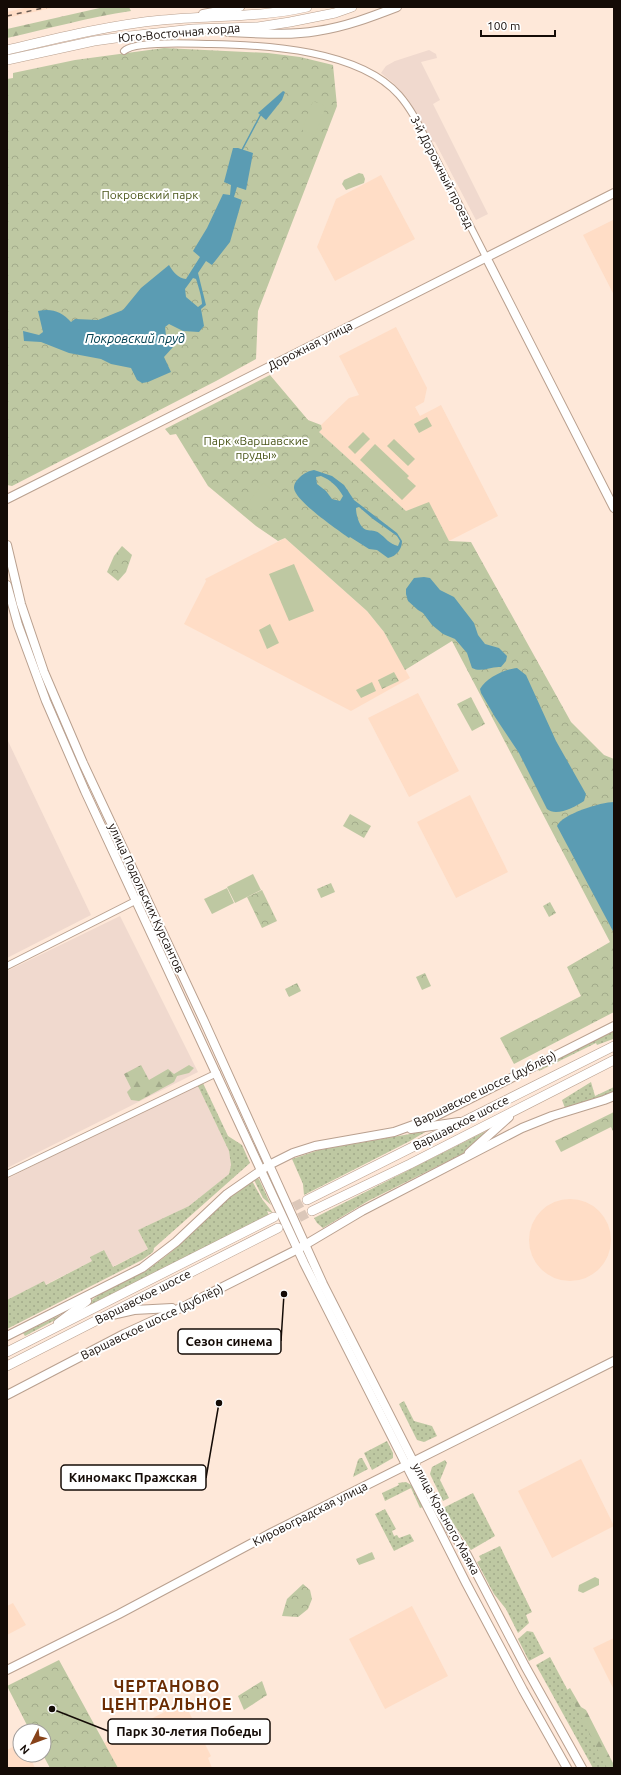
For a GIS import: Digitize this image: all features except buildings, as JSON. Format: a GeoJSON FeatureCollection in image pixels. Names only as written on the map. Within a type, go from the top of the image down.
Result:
{"type":"FeatureCollection","features":[{"type":"Feature","properties":{"kind":"main road"},"geometry":{"type":"LineString","coordinates":[[164,20],[240,7]]}},
{"type":"Feature","properties":{"kind":"main road","name":"Юго-Восточная хорда"},"geometry":{"type":"LineString","coordinates":[[7,50],[129,24],[164,20],[257,15],[307,7]]}},
{"type":"Feature","properties":{"kind":"main road","name":"Юго-Восточная хорда"},"geometry":{"type":"LineString","coordinates":[[7,60],[94,41],[193,29],[258,27],[335,13],[352,7]]}},
{"type":"Feature","properties":{"kind":"main road"},"geometry":{"type":"LineString","coordinates":[[193,29],[296,34],[340,27],[397,7]]}},
{"type":"Feature","properties":{"kind":"main road","name":"Дорожная улица"},"geometry":{"type":"LineString","coordinates":[[7,499],[614,193]]}},
{"type":"Feature","properties":{"kind":"main road","name":"3-й Дорожный проезд"},"geometry":{"type":"LineString","coordinates":[[486,257],[614,508]]}},
{"type":"Feature","properties":{"kind":"main road","name":"улица Подольских Курсантов"},"geometry":{"type":"LineString","coordinates":[[7,545],[21,604],[44,672],[83,762],[306,1244]]}},
{"type":"Feature","properties":{"kind":"main road","name":"улица Подольских Курсантов"},"geometry":{"type":"LineString","coordinates":[[7,585],[18,625],[46,701],[260,1170],[298,1249]]}},
{"type":"Feature","properties":{"kind":"main road","name":"Варшавское шоссе (дублёр)"},"geometry":{"type":"LineString","coordinates":[[260,1170],[293,1153],[315,1146],[394,1132],[430,1119],[614,1026]]}},
{"type":"Feature","properties":{"kind":"main road","name":"Варшавское шоссе"},"geometry":{"type":"LineString","coordinates":[[307,1200],[614,1046]]}},
{"type":"Feature","properties":{"kind":"main road","name":"Варшавское шоссе"},"geometry":{"type":"LineString","coordinates":[[312,1211],[410,1164],[614,1060]]}},
{"type":"Feature","properties":{"kind":"main road"},"geometry":{"type":"LineString","coordinates":[[298,1249],[362,1210],[522,1128],[552,1116],[614,1096]]}},
{"type":"Feature","properties":{"kind":"main road"},"geometry":{"type":"LineString","coordinates":[[457,1162],[474,1149],[503,1121],[536,1099]]}},
{"type":"Feature","properties":{"kind":"main road"},"geometry":{"type":"LineString","coordinates":[[394,1132],[462,1122]]}},
{"type":"Feature","properties":{"kind":"main road"},"geometry":{"type":"LineString","coordinates":[[7,1336],[142,1268],[156,1258],[227,1194],[260,1170]]}},
{"type":"Feature","properties":{"kind":"main road","name":"Варшавское шоссе"},"geometry":{"type":"LineString","coordinates":[[7,1352],[274,1217]]}},
{"type":"Feature","properties":{"kind":"main road","name":"Варшавское шоссе"},"geometry":{"type":"LineString","coordinates":[[7,1366],[278,1228]]}},
{"type":"Feature","properties":{"kind":"main road","name":"улица Красного Маяка"},"geometry":{"type":"LineString","coordinates":[[306,1244],[505,1658],[566,1768]]}},
{"type":"Feature","properties":{"kind":"main road","name":"Варшавское шоссе (дублёр)"},"geometry":{"type":"LineString","coordinates":[[7,1395],[146,1322],[187,1305],[298,1249]]}},
{"type":"Feature","properties":{"kind":"main road","name":"улица Красного Маяка"},"geometry":{"type":"LineString","coordinates":[[298,1249],[410,1463],[467,1556],[525,1666],[582,1768]]}},
{"type":"Feature","properties":{"kind":"main road"},"geometry":{"type":"LineString","coordinates":[[48,1332],[98,1291]]}},
{"type":"Feature","properties":{"kind":"main road"},"geometry":{"type":"LineString","coordinates":[[106,1316],[134,1310],[166,1309],[187,1305]]}},
{"type":"Feature","properties":{"kind":"main road","name":"Кировоградская улица"},"geometry":{"type":"LineString","coordinates":[[7,1670],[410,1463],[614,1361]]}},
{"type":"Feature","properties":{"kind":"street","name":"3-й Дорожный проезд"},"geometry":{"type":"LineString","coordinates":[[124,51],[129,48],[147,44],[241,44],[313,55],[348,63],[374,75],[398,94],[412,113],[486,257]]}},
{"type":"Feature","properties":{"kind":"street"},"geometry":{"type":"LineString","coordinates":[[7,966],[145,896]]}},
{"type":"Feature","properties":{"kind":"street"},"geometry":{"type":"LineString","coordinates":[[200,1036],[202,1038],[206,1038],[208,1032]]}},
{"type":"Feature","properties":{"kind":"street"},"geometry":{"type":"LineString","coordinates":[[210,1058],[212,1052],[216,1052],[218,1054]]}},
{"type":"Feature","properties":{"kind":"street"},"geometry":{"type":"LineString","coordinates":[[7,1174],[56,1149],[217,1073]]}},
{"type":"Feature","properties":{"kind":"shaded area"},"geometry":{"type":"Polygon","coordinates":[[[29,7],[56,7],[7,18],[7,12],[29,7]]]}},
{"type":"Feature","properties":{"kind":"shaded area"},"geometry":{"type":"Polygon","coordinates":[[[429,50],[436,54],[437,58],[421,62],[440,100],[433,104],[488,214],[476,220],[435,142],[431,141],[407,98],[381,73],[386,66],[395,61],[429,50]]]}},
{"type":"Feature","properties":{"kind":"shaded area"},"geometry":{"type":"Polygon","coordinates":[[[381,175],[415,239],[335,281],[317,247],[336,199],[381,175]]]}},
{"type":"Feature","properties":{"kind":"shaded area"},"geometry":{"type":"Polygon","coordinates":[[[613,220],[614,221],[614,295],[583,235],[613,220]]]}},
{"type":"Feature","properties":{"kind":"shaded area"},"geometry":{"type":"Polygon","coordinates":[[[396,327],[427,388],[424,402],[415,407],[420,416],[441,405],[498,516],[449,541],[429,503],[406,511],[319,432],[322,429],[321,425],[349,398],[359,395],[339,356],[396,327]]]}},
{"type":"Feature","properties":{"kind":"shaded area"},"geometry":{"type":"Polygon","coordinates":[[[285,538],[367,611],[384,632],[410,678],[351,711],[184,624],[206,581],[205,579],[285,538]]]}},
{"type":"Feature","properties":{"kind":"shaded area"},"geometry":{"type":"Polygon","coordinates":[[[418,693],[459,771],[409,797],[368,718],[418,693]]]}},
{"type":"Feature","properties":{"kind":"shaded area"},"geometry":{"type":"Polygon","coordinates":[[[7,739],[91,915],[7,958],[7,739]]]}},
{"type":"Feature","properties":{"kind":"shaded area"},"geometry":{"type":"Polygon","coordinates":[[[470,795],[508,872],[456,898],[417,822],[470,795]]]}},
{"type":"Feature","properties":{"kind":"shaded area"},"geometry":{"type":"Polygon","coordinates":[[[120,916],[198,1072],[7,1168],[7,971],[120,916]]]}},
{"type":"Feature","properties":{"kind":"shaded area"},"geometry":{"type":"Polygon","coordinates":[[[196,1082],[229,1151],[231,1165],[229,1174],[189,1206],[138,1230],[148,1249],[112,1267],[103,1250],[92,1261],[45,1285],[43,1282],[7,1300],[7,1179],[196,1082]]]}},
{"type":"Feature","properties":{"kind":"shaded area"},"geometry":{"type":"Polygon","coordinates":[[[570,1199],[586,1202],[599,1211],[608,1224],[611,1240],[608,1256],[599,1269],[586,1278],[570,1281],[554,1278],[541,1269],[532,1256],[529,1240],[532,1224],[541,1211],[554,1202],[570,1199]]]}},
{"type":"Feature","properties":{"kind":"shaded area"},"geometry":{"type":"Polygon","coordinates":[[[581,1459],[614,1526],[552,1558],[518,1491],[581,1459]]]}},
{"type":"Feature","properties":{"kind":"shaded area"},"geometry":{"type":"Polygon","coordinates":[[[13,1603],[26,1625],[7,1635],[7,1606],[13,1603]]]}},
{"type":"Feature","properties":{"kind":"shaded area"},"geometry":{"type":"Polygon","coordinates":[[[412,1606],[448,1676],[385,1709],[349,1639],[412,1606]]]}},
{"type":"Feature","properties":{"kind":"shaded area"},"geometry":{"type":"Polygon","coordinates":[[[614,1638],[614,1690],[593,1648],[614,1638]]]}},
{"type":"Feature","properties":{"kind":"shaded area"},"geometry":{"type":"Polygon","coordinates":[[[184,1702],[211,1756],[208,1758],[212,1768],[114,1768],[102,1744],[184,1702]]]}},
{"type":"Feature","properties":{"kind":"shaded area"},"geometry":{"type":"Polygon","coordinates":[[[12,1747],[12,1763],[33,1763],[35,1768],[7,1768],[7,1750],[12,1747]]]}},
{"type":"Feature","properties":{"kind":"green space"},"geometry":{"type":"Polygon","coordinates":[[[104,7],[129,7],[131,11],[84,20],[7,38],[7,29],[104,7]]]}},
{"type":"Feature","properties":{"kind":"green space","name":"Покровский парк"},"geometry":{"type":"Polygon","coordinates":[[[164,48],[268,53],[300,57],[333,65],[337,106],[258,311],[256,359],[12,486],[7,485],[7,79],[13,78],[13,73],[75,60],[164,48]]]}},
{"type":"Feature","properties":{"kind":"green space"},"geometry":{"type":"Polygon","coordinates":[[[313,101],[326,106],[315,135],[302,130],[313,101]]]}},
{"type":"Feature","properties":{"kind":"green space"},"geometry":{"type":"Polygon","coordinates":[[[359,173],[363,174],[365,179],[364,183],[346,190],[342,184],[344,180],[359,173]]]}},
{"type":"Feature","properties":{"kind":"green space"},"geometry":{"type":"Polygon","coordinates":[[[187,256],[192,261],[181,274],[175,270],[187,256]]]}},
{"type":"Feature","properties":{"kind":"green space","name":"Парк «Варшавские пруды»"},"geometry":{"type":"Polygon","coordinates":[[[270,375],[308,420],[321,425],[322,429],[319,432],[406,511],[429,502],[449,541],[471,542],[571,722],[604,755],[614,759],[614,1012],[514,1064],[500,1038],[581,996],[567,967],[610,942],[452,641],[405,670],[384,632],[367,611],[285,538],[278,541],[256,526],[208,486],[176,434],[170,435],[165,429],[270,375]]]}},
{"type":"Feature","properties":{"kind":"green space"},"geometry":{"type":"Polygon","coordinates":[[[427,417],[432,426],[419,433],[414,424],[427,417]]]}},
{"type":"Feature","properties":{"kind":"green space"},"geometry":{"type":"Polygon","coordinates":[[[363,432],[370,439],[355,454],[348,447],[363,432]]]}},
{"type":"Feature","properties":{"kind":"green space"},"geometry":{"type":"Polygon","coordinates":[[[394,439],[415,459],[408,466],[387,446],[394,439]]]}},
{"type":"Feature","properties":{"kind":"green space"},"geometry":{"type":"Polygon","coordinates":[[[375,444],[409,476],[407,478],[416,486],[402,500],[360,460],[375,444]]]}},
{"type":"Feature","properties":{"kind":"green space"},"geometry":{"type":"Polygon","coordinates":[[[263,483],[275,492],[258,514],[246,506],[263,483]]]}},
{"type":"Feature","properties":{"kind":"green space"},"geometry":{"type":"Polygon","coordinates":[[[122,546],[132,555],[126,572],[118,581],[107,572],[114,556],[122,546]]]}},
{"type":"Feature","properties":{"kind":"green space"},"geometry":{"type":"Polygon","coordinates":[[[294,564],[314,611],[289,621],[269,574],[294,564]]]}},
{"type":"Feature","properties":{"kind":"green space"},"geometry":{"type":"Polygon","coordinates":[[[270,624],[279,643],[267,649],[259,630],[270,624]]]}},
{"type":"Feature","properties":{"kind":"green space"},"geometry":{"type":"Polygon","coordinates":[[[394,672],[399,681],[382,689],[378,680],[394,672]]]}},
{"type":"Feature","properties":{"kind":"green space"},"geometry":{"type":"Polygon","coordinates":[[[372,682],[376,691],[361,698],[356,690],[372,682]]]}},
{"type":"Feature","properties":{"kind":"green space"},"geometry":{"type":"Polygon","coordinates":[[[471,697],[485,724],[472,731],[457,704],[471,697]]]}},
{"type":"Feature","properties":{"kind":"green space"},"geometry":{"type":"Polygon","coordinates":[[[350,814],[371,826],[364,838],[343,826],[350,814]]]}},
{"type":"Feature","properties":{"kind":"green space"},"geometry":{"type":"Polygon","coordinates":[[[253,874],[261,890],[235,903],[227,887],[253,874]]]}},
{"type":"Feature","properties":{"kind":"green space"},"geometry":{"type":"Polygon","coordinates":[[[331,883],[335,892],[321,898],[317,889],[331,883]]]}},
{"type":"Feature","properties":{"kind":"green space"},"geometry":{"type":"Polygon","coordinates":[[[227,888],[234,903],[212,914],[204,899],[227,888]]]}},
{"type":"Feature","properties":{"kind":"green space"},"geometry":{"type":"Polygon","coordinates":[[[262,890],[277,921],[262,928],[247,897],[262,890]]]}},
{"type":"Feature","properties":{"kind":"green space"},"geometry":{"type":"Polygon","coordinates":[[[550,902],[556,913],[549,917],[543,906],[550,902]]]}},
{"type":"Feature","properties":{"kind":"green space"},"geometry":{"type":"Polygon","coordinates":[[[425,973],[431,986],[422,990],[416,977],[425,973]]]}},
{"type":"Feature","properties":{"kind":"green space"},"geometry":{"type":"Polygon","coordinates":[[[297,983],[301,991],[289,997],[285,989],[297,983]]]}},
{"type":"Feature","properties":{"kind":"green space"},"geometry":{"type":"Polygon","coordinates":[[[614,1029],[613,1039],[597,1045],[596,1043],[539,1071],[537,1067],[614,1029]]]}},
{"type":"Feature","properties":{"kind":"green space"},"geometry":{"type":"Polygon","coordinates":[[[141,1065],[149,1080],[168,1069],[174,1074],[189,1065],[194,1068],[189,1073],[177,1076],[174,1082],[139,1101],[131,1100],[127,1092],[131,1088],[124,1074],[141,1065]]]}},
{"type":"Feature","properties":{"kind":"green space"},"geometry":{"type":"Polygon","coordinates":[[[202,1081],[228,1136],[242,1145],[250,1163],[154,1248],[153,1252],[142,1260],[7,1329],[7,1300],[44,1281],[46,1285],[92,1261],[90,1257],[104,1250],[113,1267],[148,1249],[138,1230],[189,1206],[229,1174],[231,1165],[229,1151],[196,1082],[202,1081]]]}},
{"type":"Feature","properties":{"kind":"green space"},"geometry":{"type":"Polygon","coordinates":[[[591,1082],[595,1096],[614,1087],[614,1092],[602,1098],[565,1108],[562,1100],[591,1082]]]}},
{"type":"Feature","properties":{"kind":"green space"},"geometry":{"type":"Polygon","coordinates":[[[614,1112],[614,1133],[611,1127],[561,1152],[555,1141],[614,1112]]]}},
{"type":"Feature","properties":{"kind":"green space"},"geometry":{"type":"Polygon","coordinates":[[[427,1131],[304,1195],[303,1184],[292,1159],[319,1150],[427,1131]]]}},
{"type":"Feature","properties":{"kind":"green space"},"geometry":{"type":"Polygon","coordinates":[[[484,1132],[485,1133],[476,1144],[466,1152],[368,1201],[323,1228],[314,1218],[484,1132]]]}},
{"type":"Feature","properties":{"kind":"green space"},"geometry":{"type":"Polygon","coordinates":[[[255,1177],[259,1179],[271,1205],[263,1198],[253,1178],[255,1177]]]}},
{"type":"Feature","properties":{"kind":"green space"},"geometry":{"type":"Polygon","coordinates":[[[251,1179],[262,1199],[273,1213],[267,1211],[269,1215],[84,1310],[94,1298],[138,1275],[160,1261],[186,1239],[237,1190],[251,1179]]]}},
{"type":"Feature","properties":{"kind":"green space"},"geometry":{"type":"Polygon","coordinates":[[[60,1315],[57,1319],[25,1336],[23,1333],[60,1315]]]}},
{"type":"Feature","properties":{"kind":"green space"},"geometry":{"type":"Polygon","coordinates":[[[404,1401],[414,1421],[432,1426],[437,1436],[424,1442],[417,1440],[399,1404],[404,1401]]]}},
{"type":"Feature","properties":{"kind":"green space"},"geometry":{"type":"Polygon","coordinates":[[[387,1441],[393,1453],[393,1458],[372,1470],[364,1453],[387,1441]]]}},
{"type":"Feature","properties":{"kind":"green space"},"geometry":{"type":"Polygon","coordinates":[[[362,1458],[368,1469],[353,1477],[358,1460],[362,1458]]]}},
{"type":"Feature","properties":{"kind":"green space"},"geometry":{"type":"Polygon","coordinates":[[[445,1460],[447,1463],[440,1480],[449,1498],[443,1501],[430,1474],[432,1467],[445,1460]]]}},
{"type":"Feature","properties":{"kind":"green space"},"geometry":{"type":"Polygon","coordinates":[[[406,1482],[413,1486],[423,1507],[420,1508],[411,1488],[385,1501],[382,1493],[399,1485],[398,1483],[406,1482]]]}},
{"type":"Feature","properties":{"kind":"green space"},"geometry":{"type":"Polygon","coordinates":[[[473,1493],[495,1536],[471,1550],[443,1508],[473,1493]]]}},
{"type":"Feature","properties":{"kind":"green space"},"geometry":{"type":"Polygon","coordinates":[[[385,1509],[396,1529],[392,1531],[394,1536],[397,1535],[399,1538],[410,1534],[414,1541],[394,1551],[375,1514],[385,1509]]]}},
{"type":"Feature","properties":{"kind":"green space"},"geometry":{"type":"Polygon","coordinates":[[[500,1546],[532,1612],[526,1615],[529,1623],[518,1633],[506,1609],[494,1594],[477,1562],[481,1560],[479,1556],[500,1546]]]}},
{"type":"Feature","properties":{"kind":"green space"},"geometry":{"type":"Polygon","coordinates":[[[372,1552],[375,1559],[359,1565],[356,1559],[372,1552]]]}},
{"type":"Feature","properties":{"kind":"green space"},"geometry":{"type":"Polygon","coordinates":[[[595,1577],[599,1579],[599,1585],[583,1593],[578,1591],[579,1585],[595,1577]]]}},
{"type":"Feature","properties":{"kind":"green space"},"geometry":{"type":"Polygon","coordinates":[[[303,1584],[310,1590],[312,1599],[308,1609],[298,1617],[282,1616],[287,1599],[303,1584]]]}},
{"type":"Feature","properties":{"kind":"green space"},"geometry":{"type":"Polygon","coordinates":[[[527,1631],[533,1632],[544,1653],[529,1661],[518,1639],[527,1631]]]}},
{"type":"Feature","properties":{"kind":"green space"},"geometry":{"type":"Polygon","coordinates":[[[550,1657],[609,1768],[593,1768],[536,1665],[550,1657]]]}},
{"type":"Feature","properties":{"kind":"green space"},"geometry":{"type":"Polygon","coordinates":[[[59,1660],[118,1768],[50,1768],[47,1763],[52,1763],[52,1723],[26,1723],[7,1686],[59,1660]]]}},
{"type":"Feature","properties":{"kind":"green space"},"geometry":{"type":"Polygon","coordinates":[[[262,1681],[267,1695],[244,1710],[238,1696],[262,1681]]]}},
{"type":"Feature","properties":{"kind":"green space"},"geometry":{"type":"Polygon","coordinates":[[[570,1688],[581,1707],[586,1710],[614,1765],[614,1768],[607,1768],[567,1690],[570,1688]]]}},
{"type":"Feature","properties":{"kind":"water"},"geometry":{"type":"Polygon","coordinates":[[[283,91],[285,92],[282,100],[266,120],[258,113],[283,91]]]}},
{"type":"Feature","properties":{"kind":"water","name":"Покровский пруд"},"geometry":{"type":"Polygon","coordinates":[[[233,148],[238,148],[253,153],[246,190],[237,187],[234,197],[242,200],[230,242],[212,265],[206,261],[198,273],[206,305],[201,309],[204,326],[199,332],[183,331],[169,324],[165,327],[166,336],[173,347],[164,357],[171,372],[142,383],[137,380],[131,368],[111,364],[101,359],[69,353],[41,342],[24,341],[23,331],[39,335],[43,332],[38,311],[48,310],[60,313],[71,322],[75,319],[98,320],[123,310],[141,288],[169,265],[176,274],[186,279],[200,257],[193,251],[207,228],[223,194],[230,195],[231,185],[224,182],[233,148]],[[193,278],[185,289],[186,297],[198,307],[202,304],[202,301],[196,279],[193,278]]]}},
{"type":"Feature","properties":{"kind":"water"},"geometry":{"type":"Polygon","coordinates":[[[314,470],[332,476],[344,485],[354,500],[397,533],[402,541],[402,544],[396,554],[388,558],[377,550],[369,549],[350,537],[349,538],[318,515],[301,500],[296,494],[294,488],[297,480],[307,472],[314,470]],[[321,476],[316,477],[317,484],[326,491],[332,499],[340,501],[343,496],[339,490],[334,484],[321,476]],[[359,507],[356,508],[358,520],[364,529],[378,532],[390,542],[398,546],[400,541],[397,536],[359,507]]]}},
{"type":"Feature","properties":{"kind":"water"},"geometry":{"type":"Polygon","coordinates":[[[414,578],[430,578],[440,590],[454,597],[474,623],[478,635],[485,644],[499,648],[507,656],[506,661],[501,667],[493,667],[483,670],[472,668],[467,653],[455,639],[443,634],[432,625],[423,613],[408,601],[406,589],[414,578]]]}},
{"type":"Feature","properties":{"kind":"water"},"geometry":{"type":"Polygon","coordinates":[[[517,668],[526,675],[556,741],[586,794],[584,801],[576,806],[560,812],[547,809],[519,753],[481,693],[480,689],[491,678],[502,672],[517,668]]]}},
{"type":"Feature","properties":{"kind":"water"},"geometry":{"type":"Polygon","coordinates":[[[614,802],[614,933],[557,826],[566,817],[574,813],[592,806],[614,802]]]}},
{"type":"Feature","properties":{"kind":"waterway"},"geometry":{"type":"LineString","coordinates":[[242,150],[261,114]]}},
{"type":"Feature","properties":{"kind":"tunnel"},"geometry":{"type":"LineString","coordinates":[[282,1213],[307,1200]]}},
{"type":"Feature","properties":{"kind":"tunnel"},"geometry":{"type":"LineString","coordinates":[[287,1224],[312,1211]]}},
{"type":"Feature","properties":{"kind":"railway"},"geometry":{"type":"LineString","coordinates":[[7,16],[48,7]]}},
{"type":"Feature","properties":{"kind":"place","name":"Сезон синема"},"geometry":{"type":"Point","coordinates":[284,1294]}},
{"type":"Feature","properties":{"kind":"place","name":"Киномакс Пражская"},"geometry":{"type":"Point","coordinates":[219,1403]}},
{"type":"Feature","properties":{"kind":"place","name":"Парк 30-летия Победы"},"geometry":{"type":"Point","coordinates":[52,1709]}},
{"type":"Feature","properties":{"kind":"district","name":"ЧЕРТАНОВО ЦЕНТРАЛЬНОЕ"},"geometry":{"type":"Point","coordinates":[167,1695]}}]}
